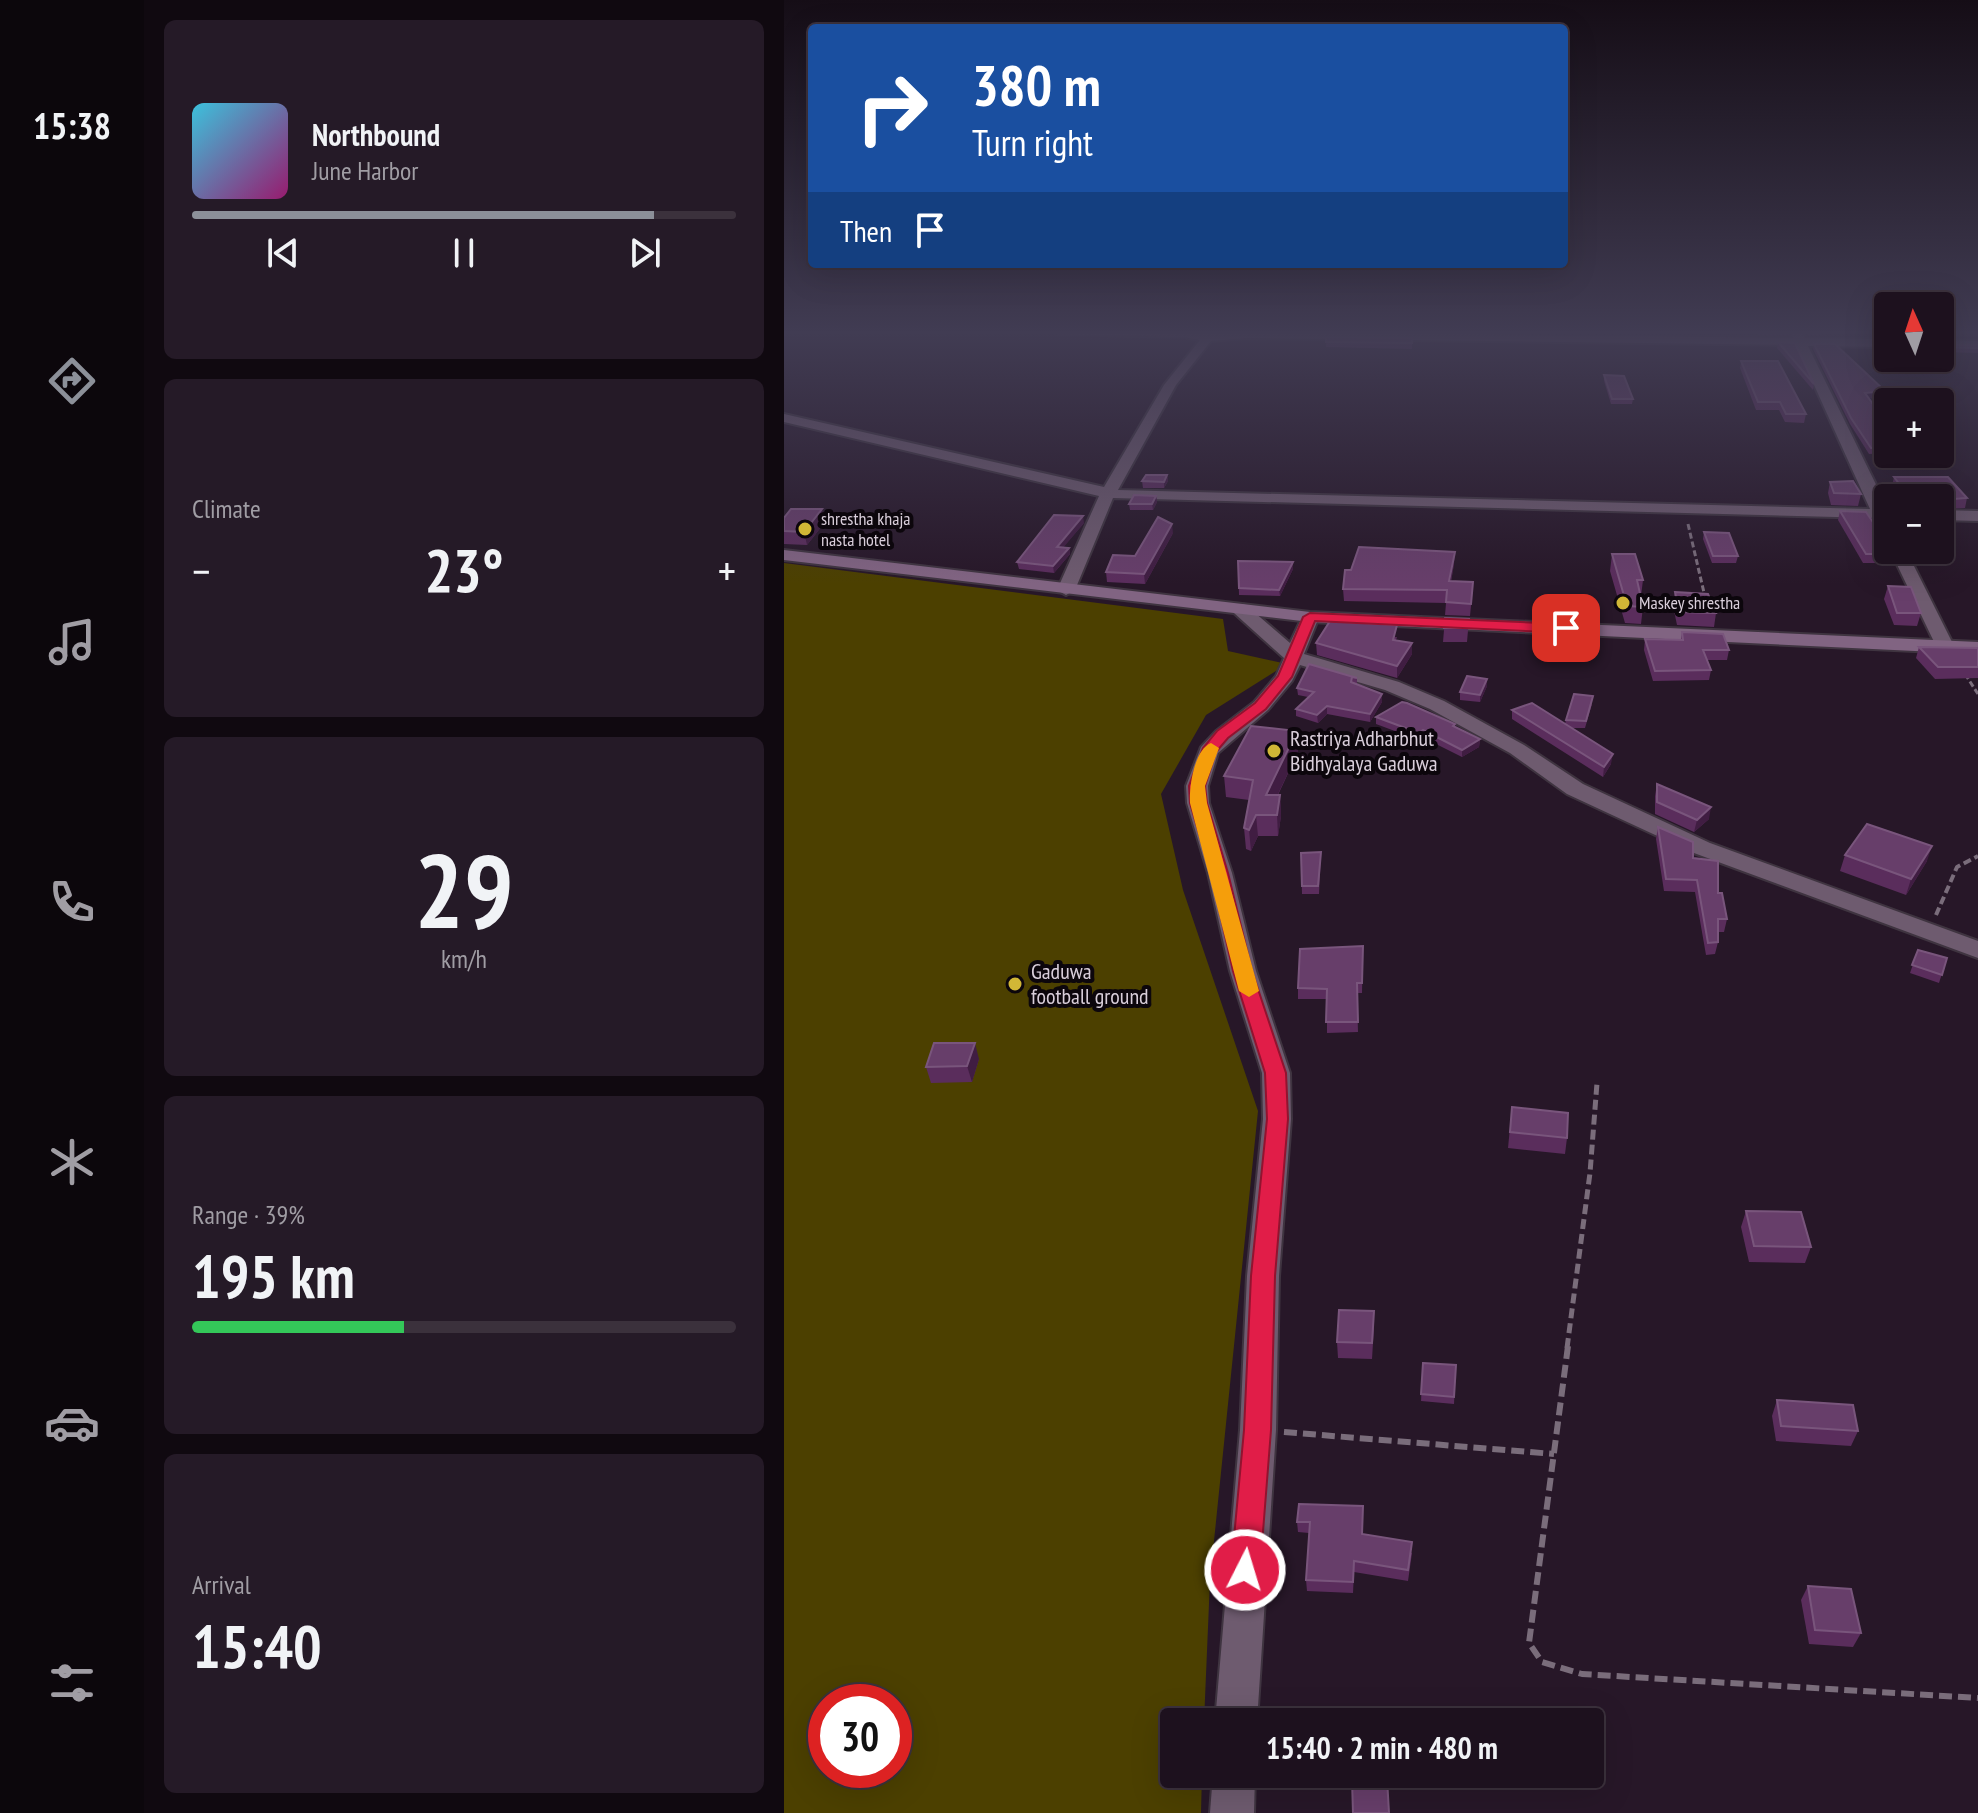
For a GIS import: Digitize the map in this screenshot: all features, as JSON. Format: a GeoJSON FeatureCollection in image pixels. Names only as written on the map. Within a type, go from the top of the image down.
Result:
{"type":"FeatureCollection","features":[{"type":"Feature","properties":{"kind":"street"},"geometry":{"type":"LineString","coordinates":[[1066,590],[1078,553],[1154,415]]}},
{"type":"Feature","properties":{"kind":"street"},"geometry":{"type":"LineString","coordinates":[[1836,415],[1874,493]]}},
{"type":"Feature","properties":{"kind":"street"},"geometry":{"type":"LineString","coordinates":[[784,418],[1109,494],[1874,514]]}},
{"type":"Feature","properties":{"kind":"street"},"geometry":{"type":"LineString","coordinates":[[1954,515],[1978,516]]}},
{"type":"Feature","properties":{"kind":"street"},"geometry":{"type":"LineString","coordinates":[[784,555],[1310,617],[1978,648]]}},
{"type":"Feature","properties":{"kind":"street"},"geometry":{"type":"LineString","coordinates":[[1905,564],[1945,646]]}},
{"type":"Feature","properties":{"kind":"street"},"geometry":{"type":"LineString","coordinates":[[1240,609],[1294,657],[1392,686],[1437,705],[1517,749],[1575,789],[1702,848],[1978,950]]}},
{"type":"Feature","properties":{"kind":"street"},"geometry":{"type":"LineString","coordinates":[[1237,1708],[1258,1430],[1263,1276],[1277,1119],[1276,1073],[1243,971],[1220,873],[1198,803],[1197,786],[1208,751],[1223,735],[1261,706],[1285,677],[1310,617]]}},
{"type":"Feature","properties":{"kind":"street"},"geometry":{"type":"LineString","coordinates":[[1232,1813],[1233,1788]]}},
{"type":"Feature","properties":{"kind":"path"},"geometry":{"type":"LineString","coordinates":[[1682,508],[1714,634]]}},
{"type":"Feature","properties":{"kind":"path"},"geometry":{"type":"LineString","coordinates":[[1945,646],[1978,694]]}},
{"type":"Feature","properties":{"kind":"path"},"geometry":{"type":"LineString","coordinates":[[1930,932],[1957,867],[1978,856]]}},
{"type":"Feature","properties":{"kind":"path"},"geometry":{"type":"LineString","coordinates":[[1597,1083],[1590,1173],[1529,1643],[1542,1662],[1582,1674],[1978,1698]]}},
{"type":"Feature","properties":{"kind":"path"},"geometry":{"type":"LineString","coordinates":[[1258,1430],[1555,1454]]}},
{"type":"Feature","properties":{"kind":"shaded area"},"geometry":{"type":"Polygon","coordinates":[[[784,563],[1223,619],[1228,651],[1287,664],[1206,715],[1161,794],[1183,890],[1258,1111],[1210,1580],[1205,1708],[1160,1708],[1160,1788],[1202,1788],[1201,1813],[784,1813],[784,563]]]}},
{"type":"Feature","properties":{"kind":"building"},"geometry":{"type":"Polygon","coordinates":[[[1849,415],[1874,415],[1874,448],[1871,448],[1849,415]]]}},
{"type":"Feature","properties":{"kind":"building"},"geometry":{"type":"Polygon","coordinates":[[[1146,475],[1167,475],[1164,482],[1142,481],[1146,475]]]}},
{"type":"Feature","properties":{"kind":"building"},"geometry":{"type":"Polygon","coordinates":[[[1894,477],[1948,477],[1967,498],[1954,499],[1954,484],[1899,484],[1894,477]]]}},
{"type":"Feature","properties":{"kind":"building"},"geometry":{"type":"Polygon","coordinates":[[[1853,481],[1861,494],[1834,493],[1830,482],[1853,481]]]}},
{"type":"Feature","properties":{"kind":"building"},"geometry":{"type":"Polygon","coordinates":[[[1134,495],[1156,496],[1152,504],[1129,504],[1134,495]]]}},
{"type":"Feature","properties":{"kind":"building"},"geometry":{"type":"Polygon","coordinates":[[[791,509],[822,509],[804,532],[784,531],[784,518],[791,509]]]}},
{"type":"Feature","properties":{"kind":"building"},"geometry":{"type":"Polygon","coordinates":[[[1840,511],[1866,512],[1874,524],[1874,554],[1866,554],[1840,511]]]}},
{"type":"Feature","properties":{"kind":"building"},"geometry":{"type":"Polygon","coordinates":[[[1054,515],[1083,516],[1057,547],[1069,548],[1053,566],[1017,562],[1054,515]]]}},
{"type":"Feature","properties":{"kind":"building"},"geometry":{"type":"Polygon","coordinates":[[[1158,517],[1172,524],[1144,574],[1106,572],[1113,555],[1135,556],[1158,517]]]}},
{"type":"Feature","properties":{"kind":"building"},"geometry":{"type":"Polygon","coordinates":[[[1704,532],[1729,533],[1738,556],[1713,556],[1704,532]]]}},
{"type":"Feature","properties":{"kind":"building"},"geometry":{"type":"Polygon","coordinates":[[[1359,547],[1455,552],[1449,581],[1473,582],[1471,604],[1446,602],[1447,590],[1343,589],[1345,570],[1351,570],[1359,547]]]}},
{"type":"Feature","properties":{"kind":"building"},"geometry":{"type":"Polygon","coordinates":[[[1612,554],[1635,554],[1643,580],[1637,580],[1643,607],[1627,606],[1612,554]]]}},
{"type":"Feature","properties":{"kind":"building"},"geometry":{"type":"Polygon","coordinates":[[[1238,561],[1293,562],[1279,590],[1239,588],[1238,561]]]}},
{"type":"Feature","properties":{"kind":"building"},"geometry":{"type":"Polygon","coordinates":[[[1888,586],[1911,587],[1921,613],[1897,613],[1888,586]]]}},
{"type":"Feature","properties":{"kind":"building"},"geometry":{"type":"Polygon","coordinates":[[[1675,592],[1708,594],[1716,613],[1679,612],[1675,592]]]}},
{"type":"Feature","properties":{"kind":"building"},"geometry":{"type":"Polygon","coordinates":[[[1445,618],[1469,619],[1468,628],[1444,628],[1445,618]]]}},
{"type":"Feature","properties":{"kind":"building"},"geometry":{"type":"Polygon","coordinates":[[[1330,621],[1397,625],[1393,640],[1412,643],[1397,666],[1316,643],[1330,621]]]}},
{"type":"Feature","properties":{"kind":"building"},"geometry":{"type":"Polygon","coordinates":[[[1682,632],[1723,634],[1729,650],[1703,650],[1711,670],[1655,671],[1645,639],[1683,640],[1682,632]]]}},
{"type":"Feature","properties":{"kind":"building"},"geometry":{"type":"Polygon","coordinates":[[[1919,647],[1978,648],[1978,667],[1938,667],[1919,647]]]}},
{"type":"Feature","properties":{"kind":"building"},"geometry":{"type":"Polygon","coordinates":[[[1309,664],[1357,678],[1352,677],[1351,682],[1382,694],[1370,714],[1327,706],[1317,715],[1296,709],[1314,692],[1297,688],[1309,664]]]}},
{"type":"Feature","properties":{"kind":"building"},"geometry":{"type":"Polygon","coordinates":[[[1467,676],[1487,679],[1480,695],[1460,692],[1467,676]]]}},
{"type":"Feature","properties":{"kind":"building"},"geometry":{"type":"Polygon","coordinates":[[[1574,694],[1593,696],[1586,721],[1566,720],[1574,694]]]}},
{"type":"Feature","properties":{"kind":"building"},"geometry":{"type":"Polygon","coordinates":[[[1402,702],[1455,724],[1453,726],[1480,739],[1462,750],[1423,730],[1419,733],[1376,717],[1402,702]]]}},
{"type":"Feature","properties":{"kind":"building"},"geometry":{"type":"Polygon","coordinates":[[[1532,703],[1613,754],[1604,767],[1512,710],[1532,703]]]}},
{"type":"Feature","properties":{"kind":"building"},"geometry":{"type":"Polygon","coordinates":[[[1251,726],[1297,731],[1266,795],[1280,795],[1277,815],[1256,815],[1249,830],[1244,828],[1253,780],[1224,776],[1251,726]]]}},
{"type":"Feature","properties":{"kind":"building"},"geometry":{"type":"Polygon","coordinates":[[[1657,784],[1711,807],[1697,820],[1657,802],[1657,784]]]}},
{"type":"Feature","properties":{"kind":"building"},"geometry":{"type":"Polygon","coordinates":[[[1867,824],[1932,846],[1911,879],[1845,855],[1867,824]]]}},
{"type":"Feature","properties":{"kind":"building"},"geometry":{"type":"Polygon","coordinates":[[[1658,827],[1693,842],[1693,858],[1718,861],[1718,893],[1722,893],[1727,919],[1718,919],[1718,942],[1708,943],[1697,880],[1666,879],[1658,827]]]}},
{"type":"Feature","properties":{"kind":"building"},"geometry":{"type":"Polygon","coordinates":[[[1321,852],[1318,886],[1302,886],[1301,853],[1321,852]]]}},
{"type":"Feature","properties":{"kind":"building"},"geometry":{"type":"Polygon","coordinates":[[[1363,946],[1362,983],[1357,983],[1358,1022],[1326,1022],[1327,989],[1298,988],[1300,949],[1363,946]]]}},
{"type":"Feature","properties":{"kind":"building"},"geometry":{"type":"Polygon","coordinates":[[[1918,950],[1947,958],[1942,975],[1912,965],[1918,950]]]}},
{"type":"Feature","properties":{"kind":"building"},"geometry":{"type":"Polygon","coordinates":[[[934,1043],[975,1043],[967,1066],[926,1067],[934,1043]]]}},
{"type":"Feature","properties":{"kind":"building"},"geometry":{"type":"Polygon","coordinates":[[[1512,1107],[1568,1113],[1567,1138],[1510,1132],[1512,1107]]]}},
{"type":"Feature","properties":{"kind":"building"},"geometry":{"type":"Polygon","coordinates":[[[1746,1211],[1801,1212],[1811,1247],[1754,1246],[1746,1211]]]}},
{"type":"Feature","properties":{"kind":"building"},"geometry":{"type":"Polygon","coordinates":[[[1339,1310],[1374,1311],[1372,1343],[1337,1342],[1339,1310]]]}},
{"type":"Feature","properties":{"kind":"building"},"geometry":{"type":"Polygon","coordinates":[[[1423,1363],[1456,1365],[1454,1397],[1421,1394],[1423,1363]]]}},
{"type":"Feature","properties":{"kind":"building"},"geometry":{"type":"Polygon","coordinates":[[[1777,1400],[1853,1405],[1858,1431],[1781,1426],[1777,1400]]]}},
{"type":"Feature","properties":{"kind":"building"},"geometry":{"type":"Polygon","coordinates":[[[1299,1504],[1363,1506],[1362,1534],[1412,1542],[1408,1570],[1354,1561],[1353,1582],[1306,1580],[1310,1522],[1297,1522],[1299,1504]]]}},
{"type":"Feature","properties":{"kind":"building"},"geometry":{"type":"Polygon","coordinates":[[[1808,1586],[1851,1589],[1861,1633],[1815,1630],[1808,1586]]]}},
{"type":"Feature","properties":{"kind":"building"},"geometry":{"type":"Polygon","coordinates":[[[1352,1788],[1388,1788],[1389,1813],[1353,1813],[1352,1788]]]}},
{"type":"Feature","properties":{"kind":"slow traffic"},"geometry":{"type":"LineString","coordinates":[[1211,748],[1197,786],[1198,803],[1220,873],[1249,991]]}},
{"type":"Feature","properties":{"kind":"place","name":"shrestha khaja nasta hotel"},"geometry":{"type":"Point","coordinates":[805,529]}},
{"type":"Feature","properties":{"kind":"place","name":"Maskey shrestha"},"geometry":{"type":"Point","coordinates":[1623,603]}},
{"type":"Feature","properties":{"kind":"place","name":"Rastriya Adharbhut Bidhyalaya Gaduwa"},"geometry":{"type":"Point","coordinates":[1274,751]}},
{"type":"Feature","properties":{"kind":"place","name":"Gaduwa football ground"},"geometry":{"type":"Point","coordinates":[1015,984]}},
{"type":"Feature","properties":{"kind":"route"},"geometry":{"type":"LineString","coordinates":[[1245,1570],[1258,1430],[1263,1276],[1277,1119],[1276,1073],[1243,971],[1220,873],[1198,803],[1197,786],[1208,751],[1223,735],[1261,706],[1285,677],[1299,637],[1310,617],[1566,628]]}}]}
